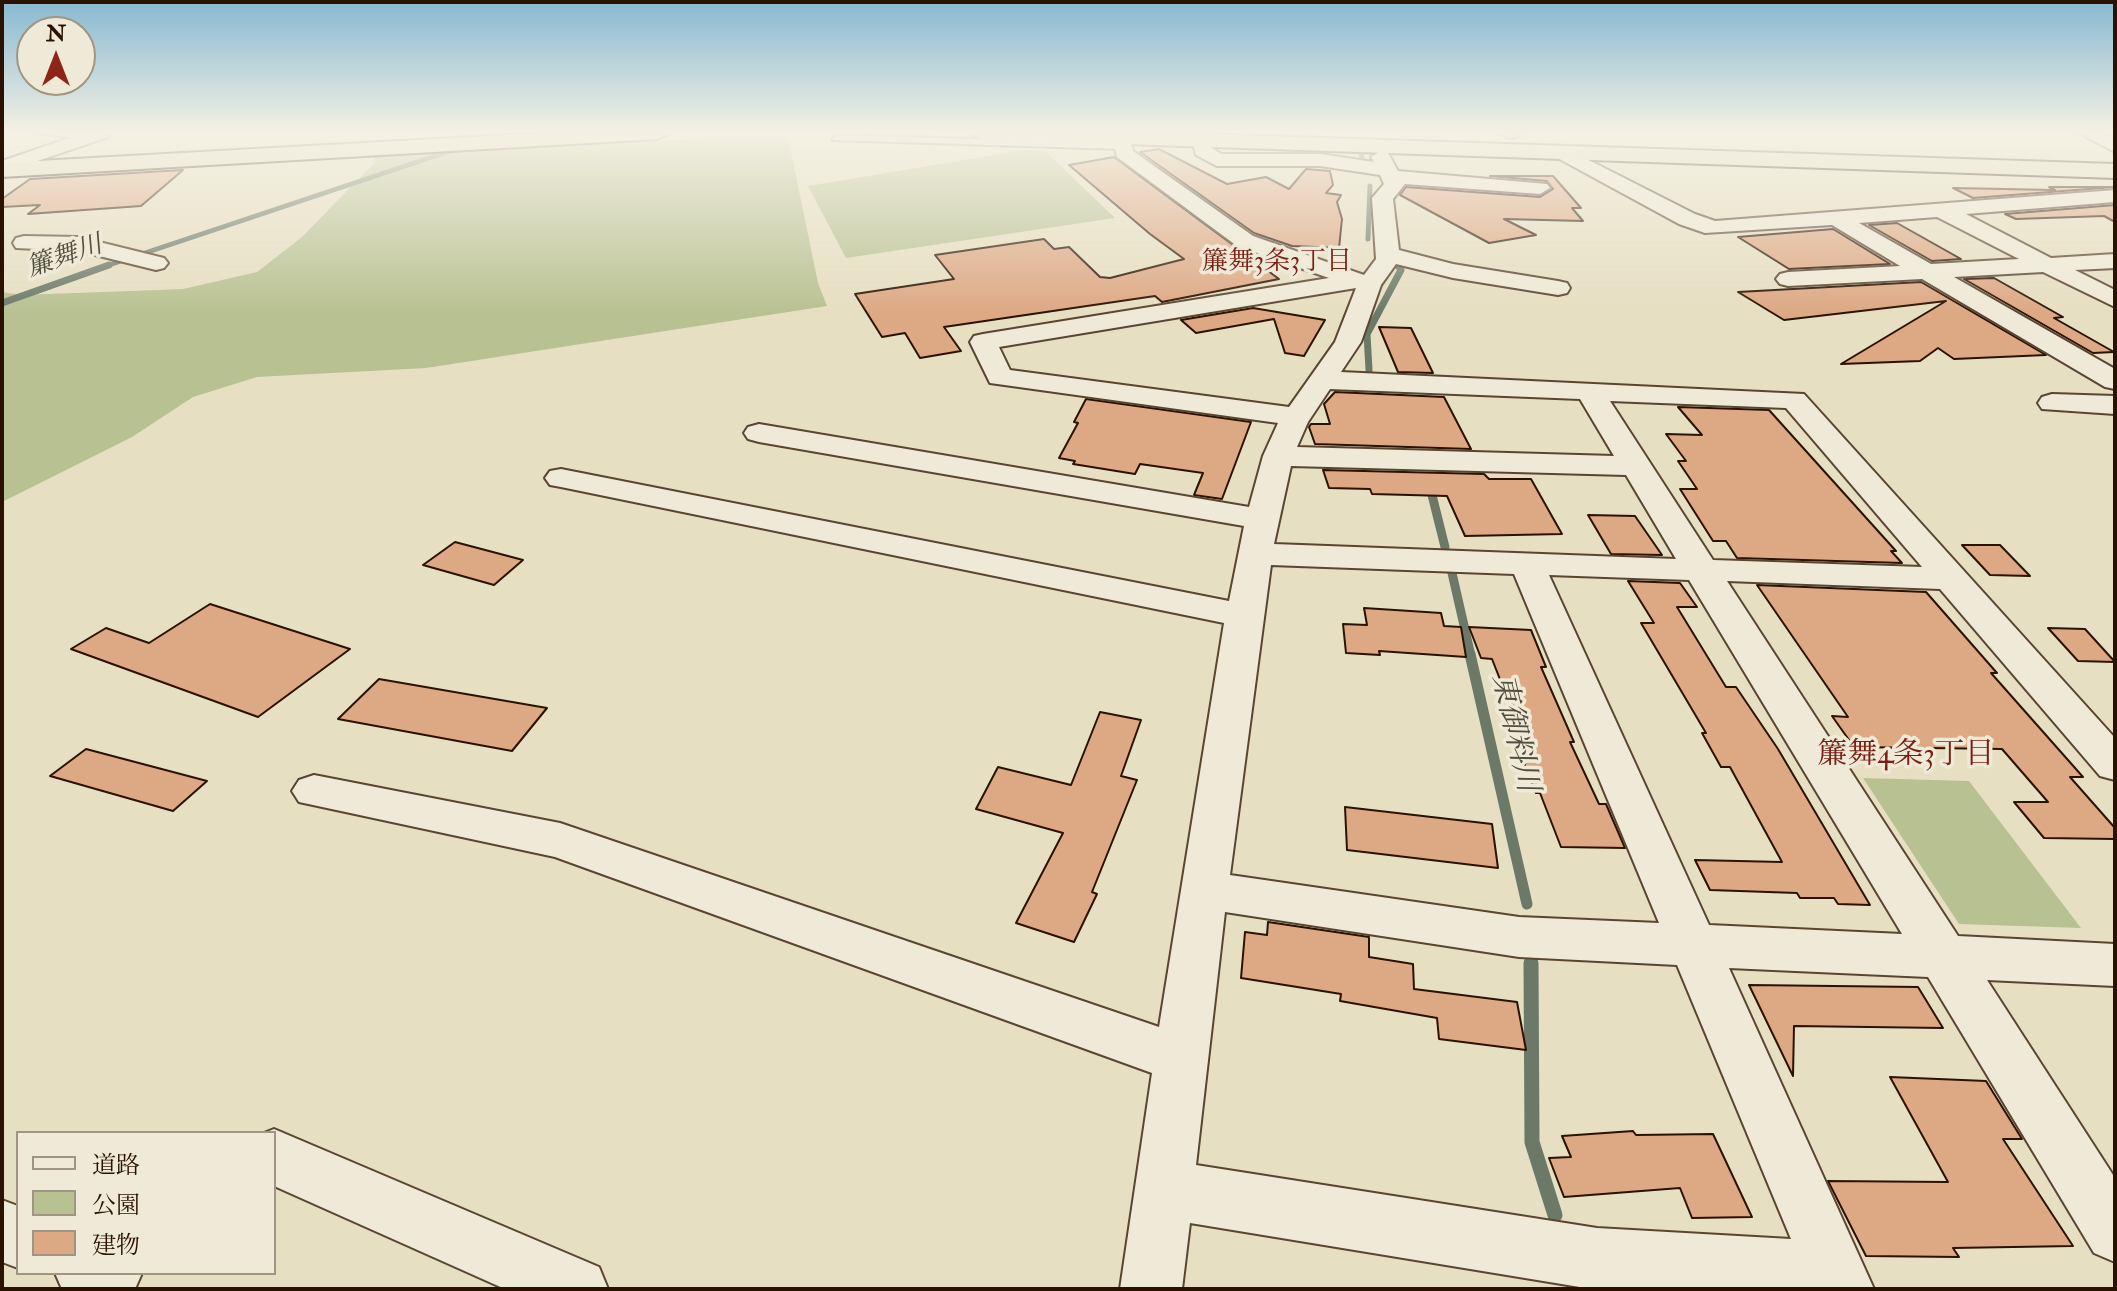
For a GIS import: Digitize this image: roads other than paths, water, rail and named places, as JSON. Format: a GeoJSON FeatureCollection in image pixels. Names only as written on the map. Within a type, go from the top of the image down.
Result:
{"type":"FeatureCollection","features":[{"type":"Feature","properties":{"kind":"street"},"geometry":{"type":"LineString","coordinates":[[1179,193],[1245,241],[1372,273]]}},
{"type":"Feature","properties":{"kind":"street"},"geometry":{"type":"LineString","coordinates":[[1151,1289],[1204,890],[1244,616],[1259,537],[1278,456],[1296,417],[1348,342],[1372,273],[1382,198],[1387,193]]}},
{"type":"Feature","properties":{"kind":"street"},"geometry":{"type":"LineString","coordinates":[[1648,193],[1687,219],[1713,228],[2115,196]]}},
{"type":"Feature","properties":{"kind":"street"},"geometry":{"type":"LineString","coordinates":[[2062,200],[2102,219]]}},
{"type":"Feature","properties":{"kind":"street"},"geometry":{"type":"LineString","coordinates":[[1941,210],[2115,300]]}},
{"type":"Feature","properties":{"kind":"street"},"geometry":{"type":"LineString","coordinates":[[1835,218],[2115,381]]}},
{"type":"Feature","properties":{"kind":"street"},"geometry":{"type":"LineString","coordinates":[[18,234],[58,219]]}},
{"type":"Feature","properties":{"kind":"street"},"geometry":{"type":"LineString","coordinates":[[18,234],[79,244],[156,263]]}},
{"type":"Feature","properties":{"kind":"street"},"geometry":{"type":"LineString","coordinates":[[1788,279],[2115,261]]}},
{"type":"Feature","properties":{"kind":"street"},"geometry":{"type":"LineString","coordinates":[[1296,417],[1000,377],[983,342],[1372,273],[1453,271],[1558,288]]}},
{"type":"Feature","properties":{"kind":"street"},"geometry":{"type":"LineString","coordinates":[[1322,380],[1794,400],[2115,765]]}},
{"type":"Feature","properties":{"kind":"street"},"geometry":{"type":"LineString","coordinates":[[1590,392],[2115,1232]]}},
{"type":"Feature","properties":{"kind":"street"},"geometry":{"type":"LineString","coordinates":[[2052,403],[2115,405]]}},
{"type":"Feature","properties":{"kind":"street"},"geometry":{"type":"LineString","coordinates":[[759,433],[1259,537],[1527,564],[1952,579]]}},
{"type":"Feature","properties":{"kind":"street"},"geometry":{"type":"LineString","coordinates":[[1278,456],[1635,466]]}},
{"type":"Feature","properties":{"kind":"street"},"geometry":{"type":"LineString","coordinates":[[561,478],[1244,616]]}},
{"type":"Feature","properties":{"kind":"street"},"geometry":{"type":"LineString","coordinates":[[1164,1189],[1597,1259],[1839,1280],[1527,564]]}},
{"type":"Feature","properties":{"kind":"street"},"geometry":{"type":"LineString","coordinates":[[314,791],[560,840],[1181,1059]]}},
{"type":"Feature","properties":{"kind":"street"},"geometry":{"type":"LineString","coordinates":[[1204,890],[1519,937],[2115,965]]}},
{"type":"Feature","properties":{"kind":"street"},"geometry":{"type":"LineString","coordinates":[[276,1158],[577,1289]]}},
{"type":"Feature","properties":{"kind":"street"},"geometry":{"type":"LineString","coordinates":[[90,1275],[104,1282],[109,1275]]}},
{"type":"Feature","properties":{"kind":"waterway","name":"簾舞川"},"geometry":{"type":"LineString","coordinates":[[103,267],[324,193]]}},
{"type":"Feature","properties":{"kind":"waterway","name":"東御料川"},"geometry":{"type":"LineString","coordinates":[[1368,239],[1370,193]]}},
{"type":"Feature","properties":{"kind":"waterway","name":"簾舞川"},"geometry":{"type":"LineString","coordinates":[[2,303],[109,265]]}},
{"type":"Feature","properties":{"kind":"waterway","name":"東御料川"},"geometry":{"type":"LineString","coordinates":[[1369,370],[1367,334],[1401,270],[1398,266]]}},
{"type":"Feature","properties":{"kind":"waterway","name":"東御料川"},"geometry":{"type":"LineString","coordinates":[[1429,483],[1445,547]]}},
{"type":"Feature","properties":{"kind":"waterway","name":"東御料川"},"geometry":{"type":"LineString","coordinates":[[1452,573],[1471,656]]}},
{"type":"Feature","properties":{"kind":"waterway","name":"東御料川"},"geometry":{"type":"LineString","coordinates":[[1470,654],[1527,904]]}},
{"type":"Feature","properties":{"kind":"waterway","name":"東御料川"},"geometry":{"type":"LineString","coordinates":[[1531,963],[1532,1142],[1555,1215]]}},
{"type":"Feature","properties":{"kind":"district","name":"簾舞3条3丁目"},"geometry":{"type":"Point","coordinates":[1277,263]}},
{"type":"Feature","properties":{"kind":"district","name":"簾舞4条3丁目"},"geometry":{"type":"Point","coordinates":[1906,757]}}]}
